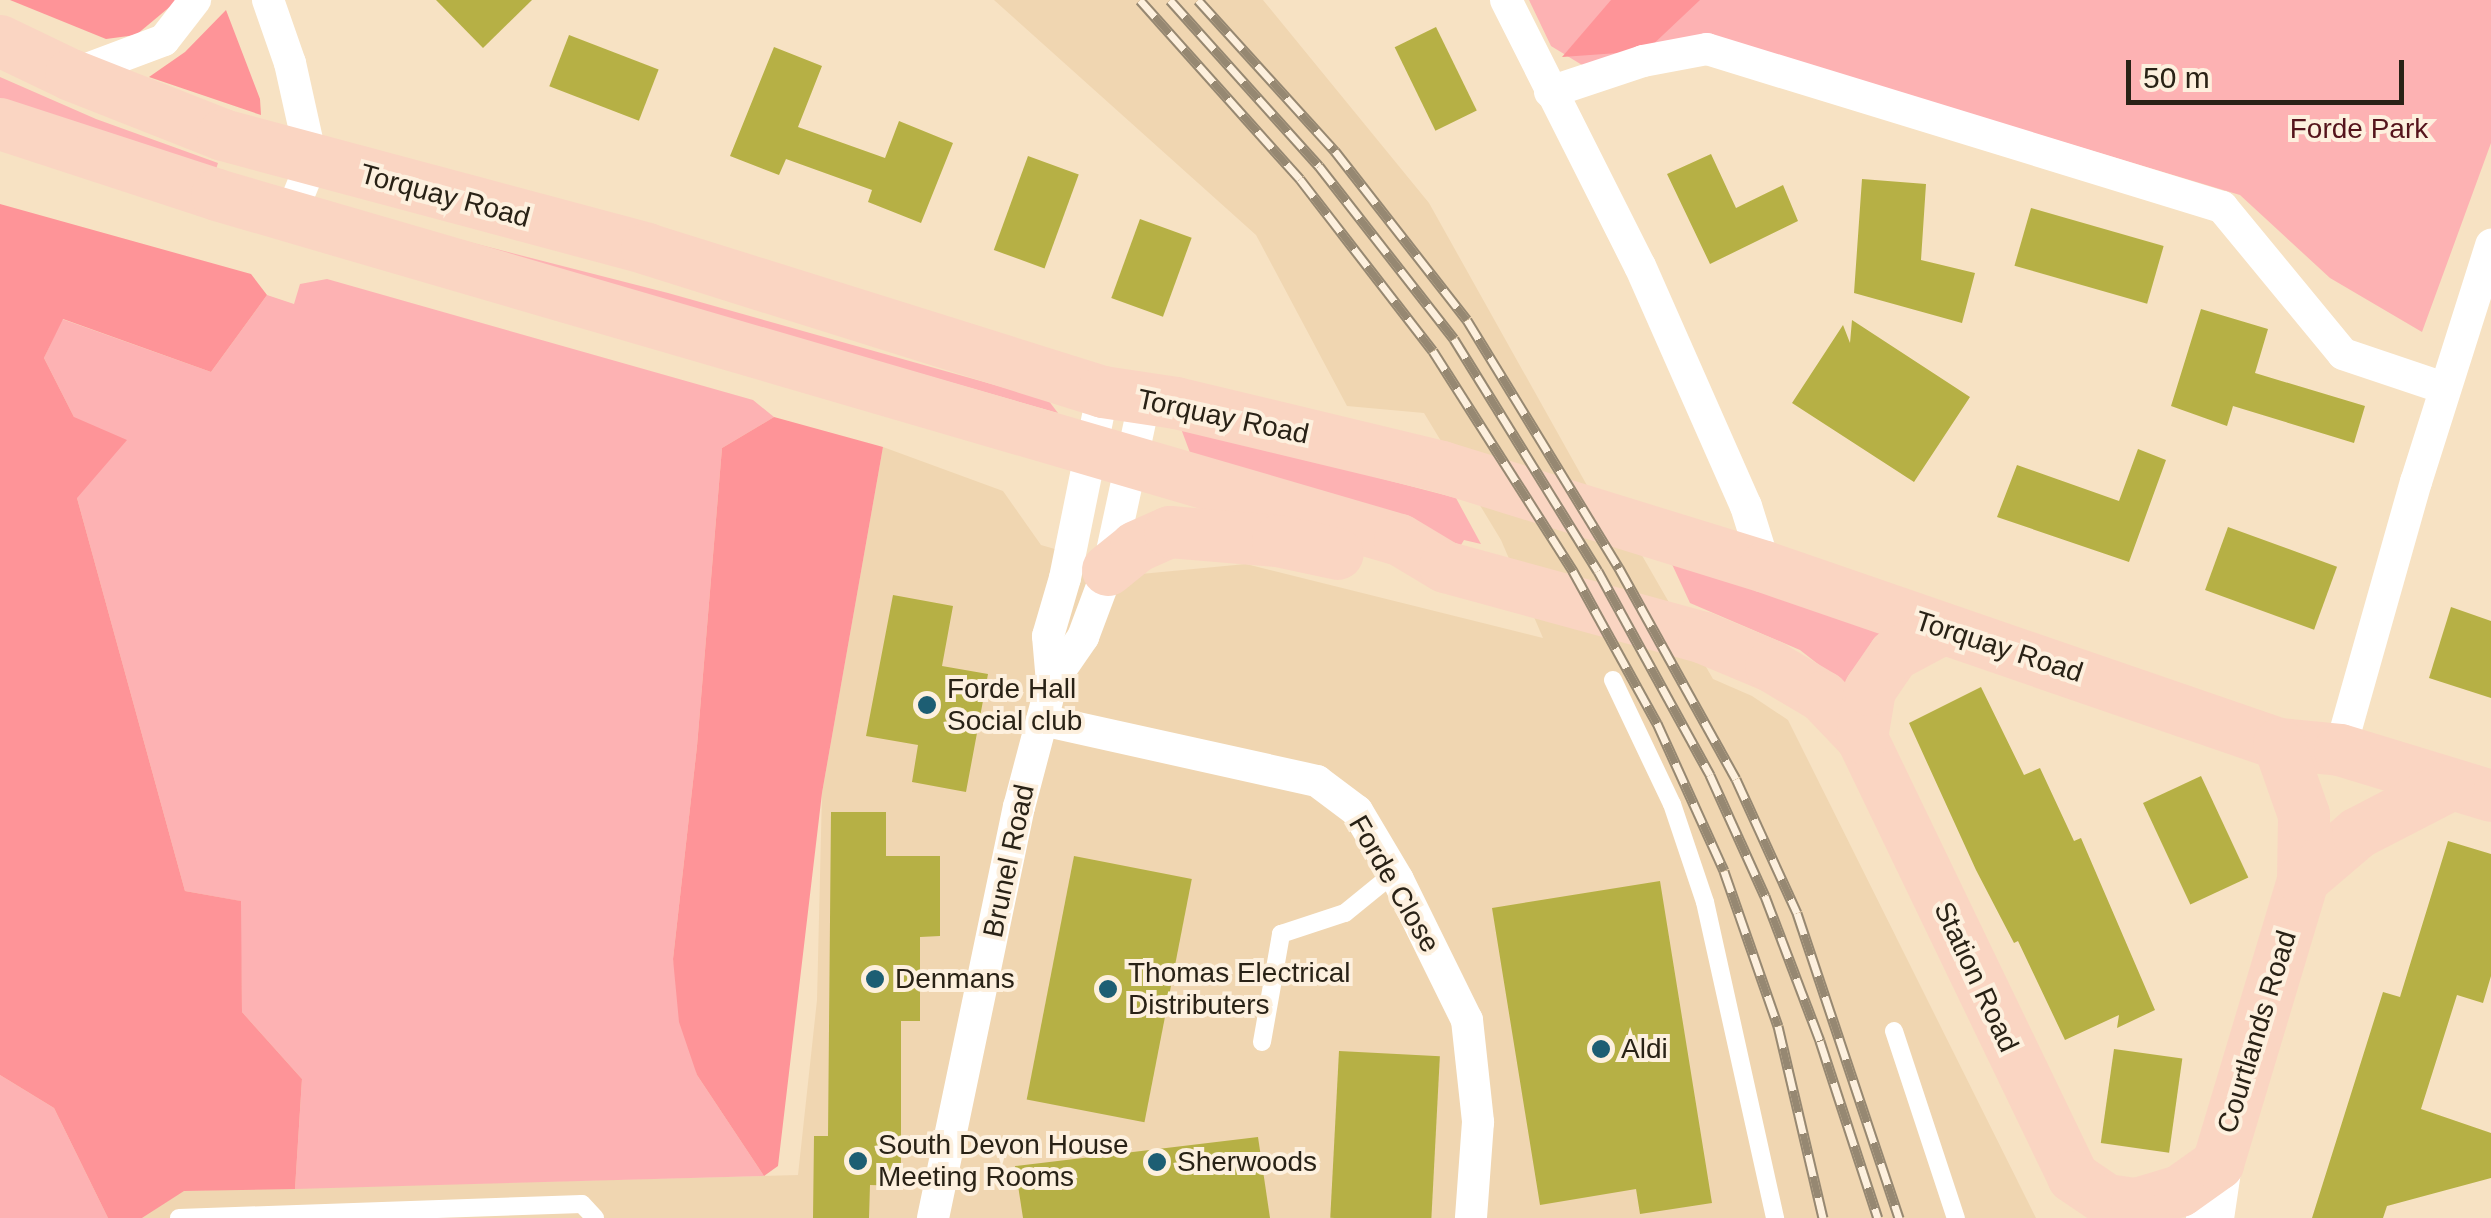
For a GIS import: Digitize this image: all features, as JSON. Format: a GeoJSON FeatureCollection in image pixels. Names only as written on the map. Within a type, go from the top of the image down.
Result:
{"type":"FeatureCollection","features":[{"type":"Feature","properties":{"kind":"main road","name":"Torquay Road"},"geometry":{"type":"LineString","coordinates":[[0,41],[70,75],[223,136],[647,249],[1124,396],[1442,467],[1765,567],[2279,744],[2340,750],[2470,791]]}},
{"type":"Feature","properties":{"kind":"main road"},"geometry":{"type":"LineString","coordinates":[[0,124],[290,216],[1400,540],[1465,571],[1704,638],[1771,666],[1823,697],[1862,738]]}},
{"type":"Feature","properties":{"kind":"main road"},"geometry":{"type":"LineString","coordinates":[[1108,570],[1136,547],[1170,532],[1196,531],[1278,541],[1382,566],[1465,571]]}},
{"type":"Feature","properties":{"kind":"main road"},"geometry":{"type":"LineString","coordinates":[[1862,738],[1870,690],[1894,656],[1942,630]]}},
{"type":"Feature","properties":{"kind":"main road","name":"Station Road"},"geometry":{"type":"LineString","coordinates":[[1862,738],[2077,1197]]}},
{"type":"Feature","properties":{"kind":"main road","name":"Courtlands Road"},"geometry":{"type":"LineString","coordinates":[[2077,1197],[2137,1204],[2180,1191],[2218,1164],[2302,880],[2304,815],[2279,744]]}},
{"type":"Feature","properties":{"kind":"main road","name":"Torquay Road"},"geometry":{"type":"LineString","coordinates":[[2302,880],[2358,833],[2470,791]]}},
{"type":"Feature","properties":{"kind":"main road"},"geometry":{"type":"LineString","coordinates":[[2210,1218],[2218,1164]]}},
{"type":"Feature","properties":{"kind":"street"},"geometry":{"type":"LineString","coordinates":[[70,75],[164,40],[195,0]]}},
{"type":"Feature","properties":{"kind":"street"},"geometry":{"type":"LineString","coordinates":[[268,0],[290,63],[312,162],[290,216]]}},
{"type":"Feature","properties":{"kind":"street"},"geometry":{"type":"LineString","coordinates":[[1506,0],[1640,266],[1746,506],[1765,567]]}},
{"type":"Feature","properties":{"kind":"street"},"geometry":{"type":"LineString","coordinates":[[1550,92],[1643,61],[1707,49],[2222,207],[2343,354],[2444,388]]}},
{"type":"Feature","properties":{"kind":"street"},"geometry":{"type":"LineString","coordinates":[[2340,750],[2444,388],[2491,245]]}},
{"type":"Feature","properties":{"kind":"street","name":"Brunel Road"},"geometry":{"type":"LineString","coordinates":[[1052,682],[1083,637],[1108,570],[1111,454],[1124,396]]}},
{"type":"Feature","properties":{"kind":"street","name":"Brunel Road"},"geometry":{"type":"LineString","coordinates":[[933,1218],[1019,807],[1052,682],[1048,636],[1070,552],[1111,454],[1124,396]]}},
{"type":"Feature","properties":{"kind":"street","name":"Forde Close"},"geometry":{"type":"LineString","coordinates":[[1042,720],[1317,781],[1357,810],[1394,873],[1467,1020],[1478,1122],[1472,1218]]}},
{"type":"Feature","properties":{"kind":"lane"},"geometry":{"type":"LineString","coordinates":[[1613,680],[1672,804],[1705,902],[1775,1218]]}},
{"type":"Feature","properties":{"kind":"lane"},"geometry":{"type":"LineString","coordinates":[[1262,1042],[1281,934],[1345,913],[1394,873]]}},
{"type":"Feature","properties":{"kind":"lane"},"geometry":{"type":"LineString","coordinates":[[1894,1031],[1956,1218]]}},
{"type":"Feature","properties":{"kind":"lane"},"geometry":{"type":"LineString","coordinates":[[178,1218],[582,1204],[595,1218]]}},
{"type":"Feature","properties":{"kind":"shaded area"},"geometry":{"type":"Polygon","coordinates":[[[10,0],[178,0],[136,35],[106,39],[10,0]]]}},
{"type":"Feature","properties":{"kind":"shaded area"},"geometry":{"type":"Polygon","coordinates":[[[994,0],[1263,0],[1429,203],[1589,489],[1640,552],[1713,679],[1752,696],[1788,720],[2036,1218],[142,1218],[183,1191],[798,1175],[817,1000],[822,793],[883,447],[1003,491],[1041,545],[1141,574],[1246,564],[1543,638],[1501,540],[1424,413],[1347,406],[1256,235],[994,0]]]}},
{"type":"Feature","properties":{"kind":"shaded area"},"geometry":{"type":"Polygon","coordinates":[[[1611,0],[1700,0],[1646,51],[1562,57],[1611,0]]]}},
{"type":"Feature","properties":{"kind":"shaded area"},"geometry":{"type":"Polygon","coordinates":[[[226,10],[260,99],[261,115],[149,77],[185,52],[226,10]]]}},
{"type":"Feature","properties":{"kind":"shaded area"},"geometry":{"type":"Polygon","coordinates":[[[0,204],[251,274],[267,295],[211,372],[63,319],[44,358],[74,417],[127,440],[77,498],[185,891],[241,901],[242,1012],[302,1079],[295,1189],[184,1191],[142,1218],[108,1218],[54,1108],[0,1075],[0,204]]]}},
{"type":"Feature","properties":{"kind":"shaded area"},"geometry":{"type":"Polygon","coordinates":[[[774,417],[883,447],[822,793],[778,1166],[764,1176],[697,1075],[679,1022],[673,959],[697,746],[722,448],[774,417]]]}},
{"type":"Feature","properties":{"kind":"green space","name":"Forde Park"},"geometry":{"type":"Polygon","coordinates":[[[1529,0],[2491,0],[2491,143],[2422,332],[2330,278],[2240,195],[1745,47],[1587,68],[1551,46],[1529,0]]]}},
{"type":"Feature","properties":{"kind":"green space"},"geometry":{"type":"Polygon","coordinates":[[[0,77],[96,119],[218,163],[212,182],[0,102],[0,77]]]}},
{"type":"Feature","properties":{"kind":"green space"},"geometry":{"type":"Polygon","coordinates":[[[367,216],[668,293],[1048,400],[1058,413],[367,216]]]}},
{"type":"Feature","properties":{"kind":"green space"},"geometry":{"type":"Polygon","coordinates":[[[327,279],[753,400],[774,417],[722,448],[697,746],[673,959],[697,1075],[764,1176],[295,1189],[302,1079],[242,1012],[240,901],[185,891],[77,498],[74,417],[44,358],[62,319],[211,372],[267,295],[294,304],[300,284],[327,279]]]}},
{"type":"Feature","properties":{"kind":"green space"},"geometry":{"type":"Polygon","coordinates":[[[1180,426],[1456,498],[1481,544],[1464,540],[1461,545],[1192,458],[1180,426]]]}},
{"type":"Feature","properties":{"kind":"green space"},"geometry":{"type":"Polygon","coordinates":[[[1670,560],[1900,635],[1855,693],[1800,650],[1690,603],[1670,560]]]}},
{"type":"Feature","properties":{"kind":"green space"},"geometry":{"type":"Polygon","coordinates":[[[0,1075],[54,1108],[108,1218],[0,1218],[0,1075]]]}},
{"type":"Feature","properties":{"kind":"building"},"geometry":{"type":"Polygon","coordinates":[[[436,0],[532,0],[483,48],[436,0]]]}},
{"type":"Feature","properties":{"kind":"building"},"geometry":{"type":"Polygon","coordinates":[[[1436,27],[1477,111],[1435,131],[1395,47],[1436,27]]]}},
{"type":"Feature","properties":{"kind":"building"},"geometry":{"type":"Polygon","coordinates":[[[569,35],[659,69],[639,121],[549,86],[569,35]]]}},
{"type":"Feature","properties":{"kind":"building"},"geometry":{"type":"Polygon","coordinates":[[[774,47],[822,66],[798,127],[885,158],[899,121],[953,143],[921,223],[868,202],[872,190],[786,159],[779,175],[730,156],[774,47]]]}},
{"type":"Feature","properties":{"kind":"building"},"geometry":{"type":"Polygon","coordinates":[[[1711,154],[1736,208],[1783,185],[1798,221],[1710,264],[1667,174],[1711,154]]]}},
{"type":"Feature","properties":{"kind":"building"},"geometry":{"type":"Polygon","coordinates":[[[1028,156],[1079,174],[1045,268],[994,250],[1028,156]]]}},
{"type":"Feature","properties":{"kind":"building"},"geometry":{"type":"Polygon","coordinates":[[[1862,179],[1926,184],[1921,260],[1975,273],[1962,323],[1854,293],[1862,179]]]}},
{"type":"Feature","properties":{"kind":"building"},"geometry":{"type":"Polygon","coordinates":[[[2031,208],[2164,246],[2147,304],[2014,266],[2031,208]]]}},
{"type":"Feature","properties":{"kind":"building"},"geometry":{"type":"Polygon","coordinates":[[[1140,219],[1192,238],[1163,317],[1111,298],[1140,219]]]}},
{"type":"Feature","properties":{"kind":"building"},"geometry":{"type":"Polygon","coordinates":[[[2201,309],[2268,329],[2255,373],[2365,406],[2354,443],[2233,406],[2227,426],[2171,406],[2201,309]]]}},
{"type":"Feature","properties":{"kind":"building"},"geometry":{"type":"Polygon","coordinates":[[[1852,320],[1970,397],[1914,482],[1792,403],[1843,325],[1850,343],[1852,320]]]}},
{"type":"Feature","properties":{"kind":"building"},"geometry":{"type":"Polygon","coordinates":[[[2138,449],[2166,460],[2129,562],[1997,517],[2017,465],[2119,501],[2138,449]]]}},
{"type":"Feature","properties":{"kind":"building"},"geometry":{"type":"Polygon","coordinates":[[[2228,527],[2337,567],[2314,630],[2205,590],[2228,527]]]}},
{"type":"Feature","properties":{"kind":"building","name":"Forde Hall Social club"},"geometry":{"type":"Polygon","coordinates":[[[893,595],[953,606],[942,666],[988,674],[966,792],[912,782],[918,745],[866,736],[893,595]]]}},
{"type":"Feature","properties":{"kind":"building"},"geometry":{"type":"Polygon","coordinates":[[[2451,607],[2491,621],[2491,698],[2429,678],[2451,607]]]}},
{"type":"Feature","properties":{"kind":"building"},"geometry":{"type":"Polygon","coordinates":[[[1981,687],[2024,775],[2040,768],[2074,841],[2081,838],[2155,1010],[2117,1028],[2119,1015],[2065,1040],[2018,941],[2014,943],[1976,870],[1909,723],[1981,687]]]}},
{"type":"Feature","properties":{"kind":"building"},"geometry":{"type":"Polygon","coordinates":[[[2201,776],[2248,878],[2190,905],[2143,803],[2201,776]]]}},
{"type":"Feature","properties":{"kind":"building","name":"Denmans"},"geometry":{"type":"Polygon","coordinates":[[[831,812],[886,812],[886,856],[940,856],[940,936],[920,937],[920,1021],[901,1021],[901,1186],[870,1185],[869,1218],[813,1218],[814,1136],[828,1136],[831,812]]]}},
{"type":"Feature","properties":{"kind":"building"},"geometry":{"type":"Polygon","coordinates":[[[2448,841],[2491,854],[2491,976],[2483,1003],[2457,995],[2421,1109],[2491,1133],[2491,1178],[2387,1206],[2383,1218],[2312,1218],[2383,992],[2400,997],[2448,841]]]}},
{"type":"Feature","properties":{"kind":"building","name":"Thomas Electrical Distributers"},"geometry":{"type":"Polygon","coordinates":[[[1074,856],[1192,879],[1144,1122],[1027,1099],[1074,856]]]}},
{"type":"Feature","properties":{"kind":"building","name":"Aldi"},"geometry":{"type":"Polygon","coordinates":[[[1660,881],[1712,1203],[1640,1214],[1636,1189],[1540,1205],[1492,908],[1660,881]]]}},
{"type":"Feature","properties":{"kind":"building"},"geometry":{"type":"Polygon","coordinates":[[[2114,1049],[2182,1059],[2169,1153],[2101,1143],[2114,1049]]]}},
{"type":"Feature","properties":{"kind":"building"},"geometry":{"type":"Polygon","coordinates":[[[1339,1051],[1440,1056],[1431,1218],[1330,1218],[1339,1051]]]}},
{"type":"Feature","properties":{"kind":"building","name":"Sherwoods"},"geometry":{"type":"Polygon","coordinates":[[[1258,1137],[1270,1218],[1023,1218],[1015,1166],[1258,1137]]]}},
{"type":"Feature","properties":{"kind":"railway"},"geometry":{"type":"LineString","coordinates":[[1140,0],[1300,179],[1433,351],[1573,571],[1657,723],[1724,871],[1778,1026],[1823,1218]]}},
{"type":"Feature","properties":{"kind":"railway"},"geometry":{"type":"LineString","coordinates":[[1170,0],[1319,166],[1454,339],[1598,571],[1710,775],[1765,896],[1820,1041],[1878,1218]]}},
{"type":"Feature","properties":{"kind":"railway"},"geometry":{"type":"LineString","coordinates":[[1198,0],[1335,151],[1467,320],[1619,568],[1736,779],[1797,913],[1899,1218]]}},
{"type":"Feature","properties":{"kind":"place","name":"Forde Hall Social club"},"geometry":{"type":"Point","coordinates":[927,705]}},
{"type":"Feature","properties":{"kind":"place","name":"Denmans"},"geometry":{"type":"Point","coordinates":[875,979]}},
{"type":"Feature","properties":{"kind":"place","name":"Thomas Electrical Distributers"},"geometry":{"type":"Point","coordinates":[1108,989]}},
{"type":"Feature","properties":{"kind":"place","name":"Aldi"},"geometry":{"type":"Point","coordinates":[1601,1049]}},
{"type":"Feature","properties":{"kind":"place","name":"South Devon House Meeting Rooms"},"geometry":{"type":"Point","coordinates":[858,1161]}},
{"type":"Feature","properties":{"kind":"place","name":"Sherwoods"},"geometry":{"type":"Point","coordinates":[1157,1162]}}]}
